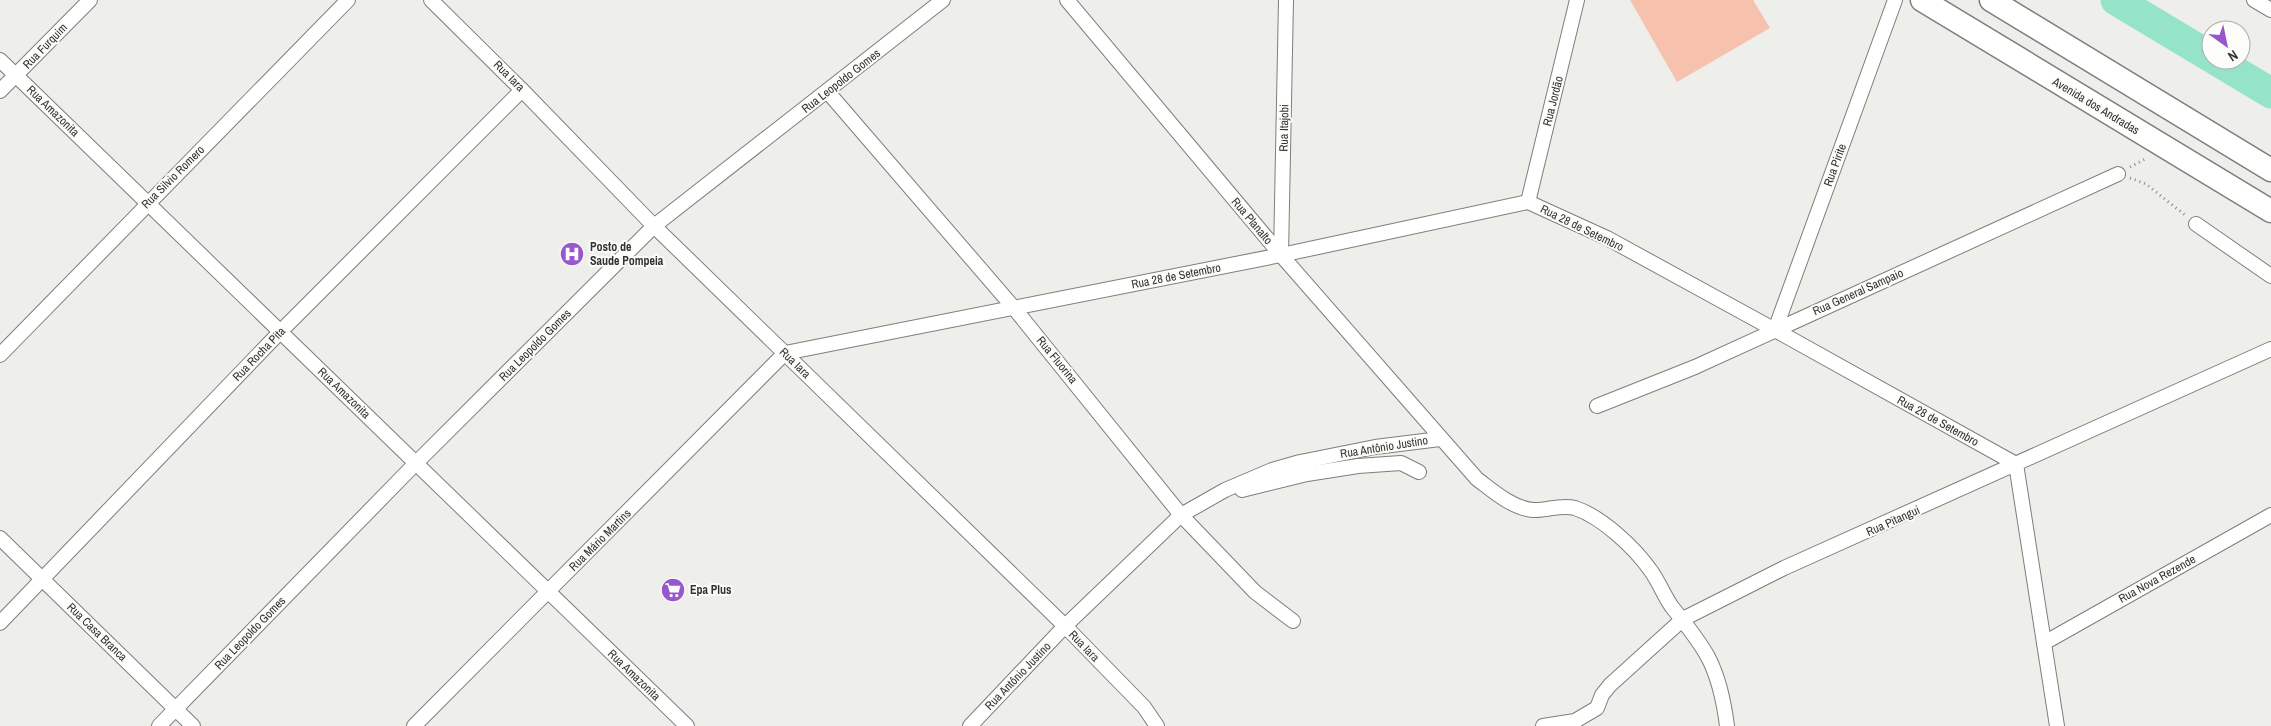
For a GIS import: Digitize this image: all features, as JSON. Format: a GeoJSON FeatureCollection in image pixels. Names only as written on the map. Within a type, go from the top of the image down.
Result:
{"type":"FeatureCollection","features":[{"type":"Feature","properties":{"kind":"main road","name":"Avenida dos Andradas"},"geometry":{"type":"LineString","coordinates":[[1922,0],[2271,211]]}},
{"type":"Feature","properties":{"kind":"main road"},"geometry":{"type":"LineString","coordinates":[[1991,0],[2271,170]]}},
{"type":"Feature","properties":{"kind":"street","name":"Rua Furquim"},"geometry":{"type":"LineString","coordinates":[[0,92],[90,0]]}},
{"type":"Feature","properties":{"kind":"street","name":"Rua Silvio Romero"},"geometry":{"type":"LineString","coordinates":[[0,355],[348,0]]}},
{"type":"Feature","properties":{"kind":"street","name":"Rua Iara"},"geometry":{"type":"LineString","coordinates":[[431,0],[522,90],[654,226],[1065,626],[1144,707],[1157,726]]}},
{"type":"Feature","properties":{"kind":"street","name":"Rua Leopoldo Gomes"},"geometry":{"type":"LineString","coordinates":[[159,726],[416,463],[654,226],[943,0]]}},
{"type":"Feature","properties":{"kind":"street","name":"Rua Planalto"},"geometry":{"type":"LineString","coordinates":[[1067,0],[1281,255],[1440,439]]}},
{"type":"Feature","properties":{"kind":"street","name":"Rua Itajobi"},"geometry":{"type":"LineString","coordinates":[[1281,255],[1286,0]]}},
{"type":"Feature","properties":{"kind":"street","name":"Rua Jordão"},"geometry":{"type":"LineString","coordinates":[[1528,202],[1577,0]]}},
{"type":"Feature","properties":{"kind":"street","name":"Rua Pirite"},"geometry":{"type":"LineString","coordinates":[[1775,330],[1896,0]]}},
{"type":"Feature","properties":{"kind":"street"},"geometry":{"type":"LineString","coordinates":[[2254,0],[2271,10]]}},
{"type":"Feature","properties":{"kind":"street","name":"Rua Amazonita"},"geometry":{"type":"LineString","coordinates":[[0,60],[684,725]]}},
{"type":"Feature","properties":{"kind":"street","name":"Rua Rocha Pita"},"geometry":{"type":"LineString","coordinates":[[0,623],[280,332],[522,90]]}},
{"type":"Feature","properties":{"kind":"street","name":"Rua Fluorina"},"geometry":{"type":"LineString","coordinates":[[828,91],[1014,308],[1181,515],[1254,592],[1293,621]]}},
{"type":"Feature","properties":{"kind":"street","name":"Rua General Sampaio"},"geometry":{"type":"LineString","coordinates":[[1597,406],[1696,367],[2118,174]]}},
{"type":"Feature","properties":{"kind":"street","name":"Rua 28 de Setembro"},"geometry":{"type":"LineString","coordinates":[[785,353],[1281,255],[1528,202],[1607,238],[2016,464]]}},
{"type":"Feature","properties":{"kind":"street"},"geometry":{"type":"LineString","coordinates":[[2196,224],[2271,276]]}},
{"type":"Feature","properties":{"kind":"street","name":"Rua Pitangui"},"geometry":{"type":"LineString","coordinates":[[1543,726],[1575,721],[1597,708],[1602,695],[1610,685],[1683,619],[1784,568],[2271,349]]}},
{"type":"Feature","properties":{"kind":"street","name":"Rua Mário Martins"},"geometry":{"type":"LineString","coordinates":[[414,726],[785,353]]}},
{"type":"Feature","properties":{"kind":"street","name":"Rua Antônio Justino"},"geometry":{"type":"LineString","coordinates":[[970,726],[1065,626],[1181,515],[1225,490],[1272,470],[1300,462],[1375,447],[1440,439],[1477,479],[1505,499],[1534,510],[1560,506],[1575,508],[1625,541],[1650,570],[1672,606],[1708,657],[1722,696],[1727,726]]}},
{"type":"Feature","properties":{"kind":"street","name":"Rua Antônio Justino"},"geometry":{"type":"LineString","coordinates":[[1225,490],[1244,490],[1307,474],[1358,466],[1400,463],[1420,472]]}},
{"type":"Feature","properties":{"kind":"street"},"geometry":{"type":"LineString","coordinates":[[2016,464],[2058,726]]}},
{"type":"Feature","properties":{"kind":"street","name":"Rua Nova Rezende"},"geometry":{"type":"LineString","coordinates":[[2044,643],[2271,515]]}},
{"type":"Feature","properties":{"kind":"street","name":"Rua Casa Branca"},"geometry":{"type":"LineString","coordinates":[[0,538],[193,726]]}},
{"type":"Feature","properties":{"kind":"path"},"geometry":{"type":"LineString","coordinates":[[2118,174],[2165,148]]}},
{"type":"Feature","properties":{"kind":"path"},"geometry":{"type":"LineString","coordinates":[[2118,174],[2146,184],[2196,224]]}},
{"type":"Feature","properties":{"kind":"shaded area"},"geometry":{"type":"Polygon","coordinates":[[[1630,0],[1753,0],[1770,28],[1677,82],[1630,0]]]}},
{"type":"Feature","properties":{"kind":"waterway"},"geometry":{"type":"LineString","coordinates":[[2116,0],[2201,51]]}},
{"type":"Feature","properties":{"kind":"waterway"},"geometry":{"type":"LineString","coordinates":[[2233,70],[2271,93]]}},
{"type":"Feature","properties":{"kind":"place","name":"Posto de Saude Pompeia"},"geometry":{"type":"Point","coordinates":[572,254]}},
{"type":"Feature","properties":{"kind":"place","name":"Epa Plus"},"geometry":{"type":"Point","coordinates":[673,590]}}]}
